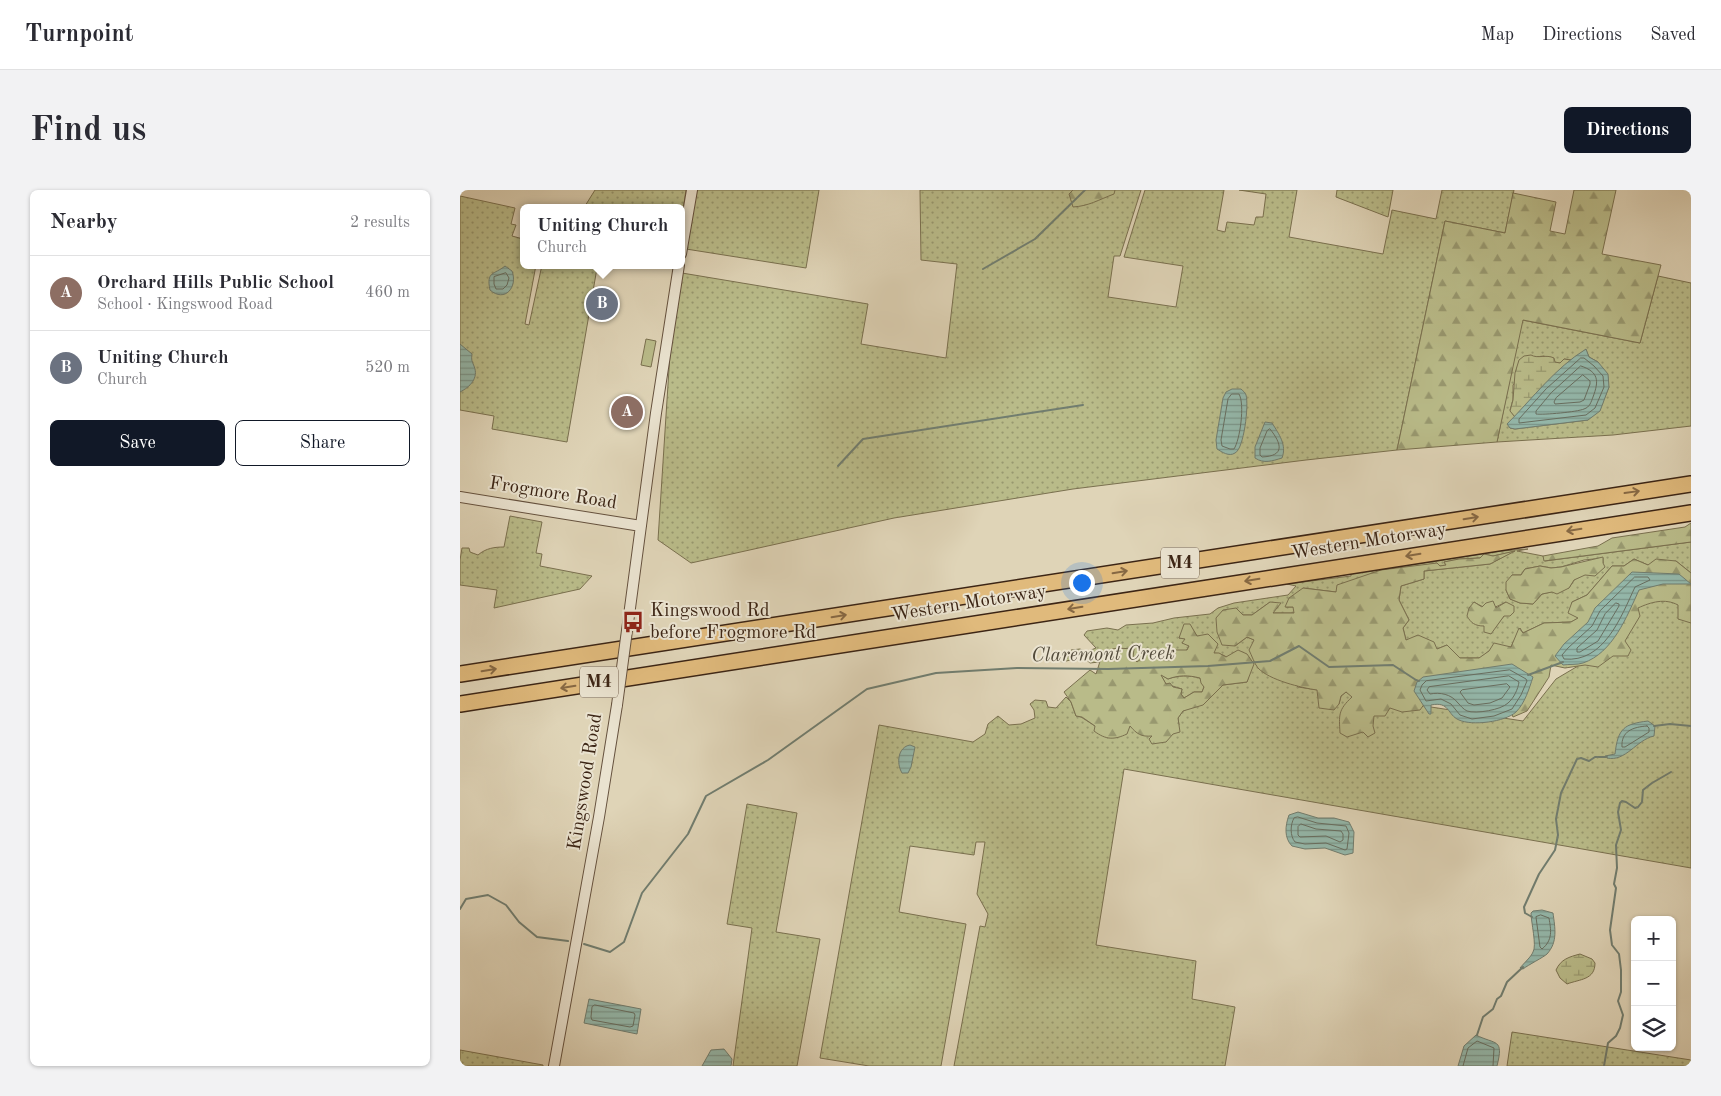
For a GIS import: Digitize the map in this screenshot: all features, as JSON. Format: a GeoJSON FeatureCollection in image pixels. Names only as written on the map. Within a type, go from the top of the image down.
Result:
{"type":"FeatureCollection","features":[{"type":"Feature","properties":{"kind":"highway","name":"Western Motorway"},"geometry":{"type":"LineString","coordinates":[[460,674],[1691,484]]}},
{"type":"Feature","properties":{"kind":"highway","name":"Western Motorway"},"geometry":{"type":"LineString","coordinates":[[460,704],[1691,513]]}},
{"type":"Feature","properties":{"kind":"street"},"geometry":{"type":"LineString","coordinates":[[685,231],[692,190]]}},
{"type":"Feature","properties":{"kind":"street","name":"Kingswood Road"},"geometry":{"type":"LineString","coordinates":[[554,1066],[599,816],[628,623],[662,368],[678,269]]}},
{"type":"Feature","properties":{"kind":"street","name":"Frogmore Road"},"geometry":{"type":"LineString","coordinates":[[460,497],[641,526]]}},
{"type":"Feature","properties":{"kind":"green space"},"geometry":{"type":"Polygon","coordinates":[[[595,190],[686,190],[684,204],[586,204],[595,190]]]}},
{"type":"Feature","properties":{"kind":"green space"},"geometry":{"type":"Polygon","coordinates":[[[697,190],[819,190],[806,268],[686,249],[697,190]]]}},
{"type":"Feature","properties":{"kind":"green space"},"geometry":{"type":"Polygon","coordinates":[[[920,190],[1141,190],[1120,256],[1114,256],[1108,297],[1176,307],[1183,266],[1124,257],[1145,190],[1224,190],[1217,230],[1225,232],[1227,222],[1254,225],[1256,217],[1263,217],[1266,194],[1239,190],[1297,190],[1289,237],[1383,254],[1392,210],[1436,219],[1442,190],[1514,190],[1505,233],[1445,221],[1397,450],[1073,489],[894,518],[691,563],[658,540],[671,338],[682,273],[868,304],[861,344],[946,358],[957,264],[921,260],[920,190]]]}},
{"type":"Feature","properties":{"kind":"green space"},"geometry":{"type":"Polygon","coordinates":[[[1073,190],[1115,190],[1114,194],[1073,207],[1069,194],[1073,190]]]}},
{"type":"Feature","properties":{"kind":"green space"},"geometry":{"type":"Polygon","coordinates":[[[1337,190],[1393,190],[1388,217],[1336,197],[1337,190]]]}},
{"type":"Feature","properties":{"kind":"green space"},"geometry":{"type":"Polygon","coordinates":[[[1574,190],[1616,190],[1602,254],[1661,265],[1640,343],[1523,320],[1497,442],[1397,450],[1445,221],[1505,233],[1513,193],[1556,202],[1550,231],[1565,234],[1574,190]]]}},
{"type":"Feature","properties":{"kind":"green space"},"geometry":{"type":"Polygon","coordinates":[[[460,196],[515,208],[511,224],[516,225],[512,236],[520,238],[520,269],[535,269],[525,324],[529,325],[541,269],[597,269],[567,442],[492,429],[494,416],[460,410],[460,196]]]}},
{"type":"Feature","properties":{"kind":"green space"},"geometry":{"type":"Polygon","coordinates":[[[1658,276],[1691,283],[1691,426],[1613,435],[1497,442],[1522,320],[1640,343],[1658,276]],[[1586,350],[1571,360],[1564,359],[1560,363],[1555,363],[1544,356],[1535,357],[1513,385],[1513,400],[1510,410],[1515,417],[1508,424],[1510,428],[1515,429],[1588,420],[1604,399],[1609,387],[1598,362],[1589,357],[1586,350]]]}},
{"type":"Feature","properties":{"kind":"green space"},"geometry":{"type":"Polygon","coordinates":[[[646,339],[656,341],[651,367],[641,365],[646,339]]]}},
{"type":"Feature","properties":{"kind":"green space"},"geometry":{"type":"Polygon","coordinates":[[[1531,355],[1536,357],[1548,356],[1554,358],[1555,362],[1560,363],[1564,359],[1571,360],[1543,386],[1515,417],[1510,411],[1513,400],[1515,373],[1519,360],[1524,356],[1531,355]]]}},
{"type":"Feature","properties":{"kind":"green space"},"geometry":{"type":"Polygon","coordinates":[[[510,516],[542,522],[536,553],[542,554],[540,566],[592,576],[580,589],[494,608],[497,590],[460,585],[462,548],[469,548],[470,552],[478,555],[491,548],[504,547],[510,516]]]}},
{"type":"Feature","properties":{"kind":"green space"},"geometry":{"type":"Polygon","coordinates":[[[1691,523],[1691,542],[1544,561],[1543,556],[1598,546],[1612,538],[1685,527],[1691,523]]]}},
{"type":"Feature","properties":{"kind":"green space"},"geometry":{"type":"Polygon","coordinates":[[[1691,542],[1691,573],[1676,561],[1648,565],[1634,559],[1624,566],[1612,566],[1587,595],[1572,602],[1579,618],[1571,622],[1544,623],[1523,633],[1520,628],[1511,647],[1489,651],[1480,658],[1460,658],[1447,645],[1437,649],[1406,640],[1403,628],[1409,620],[1399,600],[1401,586],[1424,579],[1424,571],[1490,564],[1512,552],[1493,556],[1484,554],[1480,558],[1444,562],[1446,565],[1440,566],[1437,563],[1414,567],[1336,592],[1303,588],[1286,607],[1294,607],[1295,613],[1273,613],[1270,602],[1252,615],[1243,615],[1235,646],[1247,637],[1255,640],[1298,687],[1318,690],[1339,704],[1341,696],[1346,692],[1352,695],[1523,721],[1556,679],[1583,663],[1639,590],[1691,589],[1691,868],[1124,769],[1096,945],[1196,961],[1192,999],[1235,1007],[1225,1066],[954,1066],[980,926],[985,927],[988,914],[977,894],[985,842],[976,842],[974,855],[910,846],[899,912],[966,924],[941,1066],[869,1066],[820,1058],[879,725],[973,742],[985,734],[988,724],[998,716],[1009,725],[1021,724],[1035,718],[1034,710],[1030,704],[1035,700],[1046,701],[1048,707],[1056,708],[1066,697],[1071,702],[1076,716],[1095,726],[1179,725],[1178,718],[1183,711],[1209,699],[1223,685],[1247,682],[1249,675],[1224,655],[1214,653],[1197,636],[1189,624],[1179,638],[1186,639],[1189,646],[1187,650],[1166,658],[1137,662],[1123,649],[1116,648],[1104,652],[1099,662],[1090,663],[1083,657],[1062,662],[1058,659],[1069,656],[1071,650],[1080,649],[1086,652],[1096,648],[1084,635],[1087,631],[1107,628],[1118,630],[1126,625],[1153,623],[1174,618],[1210,614],[1218,608],[1234,603],[1288,595],[1296,586],[1287,584],[1351,576],[1351,574],[1501,551],[1528,549],[1517,551],[1543,556],[1545,561],[1691,542]],[[1603,558],[1584,560],[1561,567],[1540,566],[1525,569],[1521,575],[1512,575],[1506,590],[1510,599],[1520,603],[1533,604],[1542,594],[1569,588],[1574,580],[1603,563],[1603,558]],[[1474,602],[1484,626],[1490,634],[1504,616],[1506,602],[1487,608],[1474,602]]]}},
{"type":"Feature","properties":{"kind":"green space"},"geometry":{"type":"Polygon","coordinates":[[[1515,551],[1490,564],[1424,571],[1424,579],[1401,586],[1399,600],[1409,620],[1403,628],[1406,640],[1418,635],[1434,642],[1437,649],[1447,645],[1460,658],[1479,658],[1489,651],[1494,643],[1511,647],[1519,628],[1523,633],[1544,623],[1571,622],[1578,618],[1568,613],[1572,602],[1587,595],[1612,566],[1624,566],[1634,559],[1648,565],[1656,559],[1676,561],[1691,573],[1691,623],[1678,619],[1678,605],[1663,601],[1648,604],[1638,608],[1640,616],[1625,641],[1631,650],[1628,656],[1613,656],[1598,667],[1585,665],[1565,668],[1551,665],[1549,677],[1527,711],[1513,717],[1509,707],[1425,703],[1420,710],[1402,712],[1390,708],[1385,716],[1374,716],[1373,726],[1375,733],[1368,737],[1363,732],[1347,737],[1340,733],[1340,713],[1352,697],[1346,692],[1341,696],[1339,704],[1334,710],[1319,708],[1317,690],[1278,680],[1258,668],[1249,650],[1254,640],[1247,637],[1235,646],[1222,645],[1217,632],[1216,618],[1223,610],[1236,608],[1243,615],[1252,615],[1270,602],[1281,603],[1273,613],[1294,613],[1293,607],[1285,607],[1289,598],[1303,588],[1336,592],[1337,585],[1381,570],[1437,563],[1440,566],[1446,565],[1444,562],[1459,559],[1480,558],[1484,554],[1493,556],[1515,551]]]}},
{"type":"Feature","properties":{"kind":"green space"},"geometry":{"type":"Polygon","coordinates":[[[1603,557],[1605,567],[1595,576],[1585,575],[1574,580],[1569,588],[1557,594],[1552,592],[1542,594],[1533,604],[1520,603],[1510,599],[1506,590],[1506,582],[1512,575],[1521,575],[1525,569],[1540,566],[1561,567],[1603,557]]]}},
{"type":"Feature","properties":{"kind":"green space"},"geometry":{"type":"Polygon","coordinates":[[[1493,601],[1496,608],[1506,602],[1514,606],[1514,612],[1510,616],[1504,616],[1491,634],[1484,632],[1484,626],[1474,624],[1467,616],[1469,608],[1474,602],[1482,607],[1486,603],[1493,601]]]}},
{"type":"Feature","properties":{"kind":"green space"},"geometry":{"type":"Polygon","coordinates":[[[1184,624],[1190,624],[1197,636],[1208,634],[1218,644],[1214,653],[1219,653],[1226,657],[1238,650],[1247,654],[1254,664],[1247,682],[1223,685],[1203,705],[1183,711],[1178,718],[1180,732],[1173,734],[1166,742],[1152,744],[1149,739],[1152,736],[1140,734],[1130,726],[1127,734],[1114,738],[1102,736],[1094,731],[1095,726],[1082,717],[1076,716],[1071,702],[1064,692],[1090,670],[1096,674],[1103,652],[1117,648],[1134,649],[1133,658],[1137,662],[1149,652],[1167,658],[1176,650],[1187,650],[1189,646],[1182,643],[1185,639],[1179,638],[1184,624]],[[1161,675],[1166,684],[1170,683],[1173,687],[1182,689],[1181,694],[1184,698],[1194,692],[1202,692],[1204,687],[1200,678],[1196,677],[1180,676],[1168,679],[1161,675]]]}},
{"type":"Feature","properties":{"kind":"green space"},"geometry":{"type":"Polygon","coordinates":[[[1160,674],[1168,679],[1184,676],[1200,678],[1204,687],[1202,692],[1194,692],[1184,698],[1181,694],[1182,689],[1166,684],[1160,674]]]}},
{"type":"Feature","properties":{"kind":"green space"},"geometry":{"type":"Polygon","coordinates":[[[747,804],[797,813],[776,932],[820,939],[797,1066],[733,1066],[752,928],[727,924],[747,804]]]}},
{"type":"Feature","properties":{"kind":"green space"},"geometry":{"type":"Polygon","coordinates":[[[1580,954],[1592,959],[1595,963],[1594,969],[1590,976],[1567,984],[1560,978],[1556,970],[1569,957],[1580,954]]]}},
{"type":"Feature","properties":{"kind":"green space"},"geometry":{"type":"Polygon","coordinates":[[[1512,1032],[1691,1060],[1691,1066],[1507,1066],[1512,1032]]]}},
{"type":"Feature","properties":{"kind":"green space"},"geometry":{"type":"Polygon","coordinates":[[[460,1050],[543,1065],[543,1066],[460,1066],[460,1050]]]}},
{"type":"Feature","properties":{"kind":"water"},"geometry":{"type":"Polygon","coordinates":[[[505,266],[512,271],[512,287],[505,294],[495,294],[490,290],[490,276],[505,266]]]}},
{"type":"Feature","properties":{"kind":"water"},"geometry":{"type":"Polygon","coordinates":[[[460,344],[472,354],[475,374],[473,382],[460,392],[460,344]]]}},
{"type":"Feature","properties":{"kind":"water"},"geometry":{"type":"Polygon","coordinates":[[[1586,349],[1589,357],[1598,362],[1608,374],[1609,387],[1600,411],[1588,420],[1515,429],[1510,428],[1507,424],[1545,384],[1564,365],[1586,349]]]}},
{"type":"Feature","properties":{"kind":"water"},"geometry":{"type":"Polygon","coordinates":[[[1232,389],[1241,389],[1245,393],[1247,408],[1241,444],[1235,453],[1226,454],[1217,449],[1216,440],[1223,398],[1226,392],[1232,389]]]}},
{"type":"Feature","properties":{"kind":"water"},"geometry":{"type":"Polygon","coordinates":[[[1265,422],[1272,423],[1280,435],[1284,449],[1282,458],[1265,461],[1255,458],[1255,447],[1265,422]]]}},
{"type":"Feature","properties":{"kind":"water"},"geometry":{"type":"Polygon","coordinates":[[[1632,572],[1679,574],[1691,584],[1663,584],[1639,590],[1618,632],[1603,651],[1583,663],[1563,665],[1555,656],[1564,644],[1588,622],[1595,608],[1632,572]]]}},
{"type":"Feature","properties":{"kind":"water"},"geometry":{"type":"Polygon","coordinates":[[[1512,664],[1533,677],[1526,696],[1516,712],[1497,721],[1465,722],[1455,718],[1445,707],[1437,704],[1431,705],[1431,714],[1429,714],[1414,691],[1417,682],[1423,677],[1512,664]]]}},
{"type":"Feature","properties":{"kind":"water"},"geometry":{"type":"Polygon","coordinates":[[[1648,721],[1655,726],[1654,736],[1620,757],[1607,758],[1605,756],[1615,754],[1618,738],[1624,729],[1633,724],[1648,721]]]}},
{"type":"Feature","properties":{"kind":"water"},"geometry":{"type":"Polygon","coordinates":[[[906,746],[915,747],[911,767],[908,773],[902,773],[899,765],[899,756],[906,746]]]}},
{"type":"Feature","properties":{"kind":"water"},"geometry":{"type":"Polygon","coordinates":[[[1298,812],[1318,818],[1334,818],[1349,822],[1354,832],[1353,853],[1345,855],[1325,848],[1305,849],[1292,846],[1286,836],[1287,823],[1289,815],[1298,812]]]}},
{"type":"Feature","properties":{"kind":"water"},"geometry":{"type":"Polygon","coordinates":[[[1542,910],[1553,913],[1555,935],[1553,945],[1547,954],[1523,969],[1520,968],[1531,956],[1534,949],[1531,913],[1542,910]]]}},
{"type":"Feature","properties":{"kind":"water"},"geometry":{"type":"Polygon","coordinates":[[[589,999],[641,1009],[637,1034],[584,1023],[589,999]]]}},
{"type":"Feature","properties":{"kind":"water"},"geometry":{"type":"Polygon","coordinates":[[[1476,1035],[1497,1044],[1499,1047],[1499,1057],[1497,1066],[1458,1066],[1464,1046],[1476,1035]]]}},
{"type":"Feature","properties":{"kind":"water"},"geometry":{"type":"Polygon","coordinates":[[[724,1049],[732,1059],[731,1066],[702,1066],[711,1050],[724,1049]]]}},
{"type":"Feature","properties":{"kind":"waterway"},"geometry":{"type":"LineString","coordinates":[[983,269],[1035,239],[1085,190]]}},
{"type":"Feature","properties":{"kind":"waterway"},"geometry":{"type":"LineString","coordinates":[[838,466],[863,439],[1083,405]]}},
{"type":"Feature","properties":{"kind":"waterway","name":"Claremont Creek"},"geometry":{"type":"LineString","coordinates":[[584,944],[610,952],[624,942],[642,893],[688,834],[706,796],[768,760],[867,689],[936,673],[1017,668],[1108,669],[1208,666],[1270,661],[1299,646],[1329,667],[1393,665],[1419,681]]}},
{"type":"Feature","properties":{"kind":"waterway","name":"Claremont Creek"},"geometry":{"type":"LineString","coordinates":[[1528,675],[1563,662]]}},
{"type":"Feature","properties":{"kind":"waterway"},"geometry":{"type":"LineString","coordinates":[[1654,726],[1670,724],[1691,726]]}},
{"type":"Feature","properties":{"kind":"waterway"},"geometry":{"type":"LineString","coordinates":[[1532,917],[1525,913],[1524,907],[1539,874],[1555,850],[1558,835],[1556,819],[1561,793],[1577,759],[1581,758],[1589,761],[1595,757],[1607,757]]}},
{"type":"Feature","properties":{"kind":"waterway"},"geometry":{"type":"LineString","coordinates":[[1604,1066],[1608,1043],[1616,1036],[1623,1015],[1618,1001],[1621,992],[1619,954],[1612,945],[1610,930],[1616,888],[1614,884],[1617,868],[1616,845],[1621,830],[1618,812],[1620,803],[1622,801],[1635,808],[1638,807],[1642,802],[1643,790],[1671,772]]}},
{"type":"Feature","properties":{"kind":"waterway","name":"Claremont Creek"},"geometry":{"type":"LineString","coordinates":[[460,909],[466,899],[488,895],[506,905],[519,922],[537,937],[568,941]]}},
{"type":"Feature","properties":{"kind":"waterway"},"geometry":{"type":"LineString","coordinates":[[1477,1035],[1483,1017],[1493,1009],[1507,982],[1523,967]]}},
{"type":"Feature","properties":{"kind":"place","name":"Uniting Church"},"geometry":{"type":"Point","coordinates":[602,304]}},
{"type":"Feature","properties":{"kind":"place","name":"Orchard Hills Public School"},"geometry":{"type":"Point","coordinates":[627,412]}},
{"type":"Feature","properties":{"kind":"place","name":"Kingswood Rd before Frogmore Rd"},"geometry":{"type":"Point","coordinates":[633,622]}}]}
